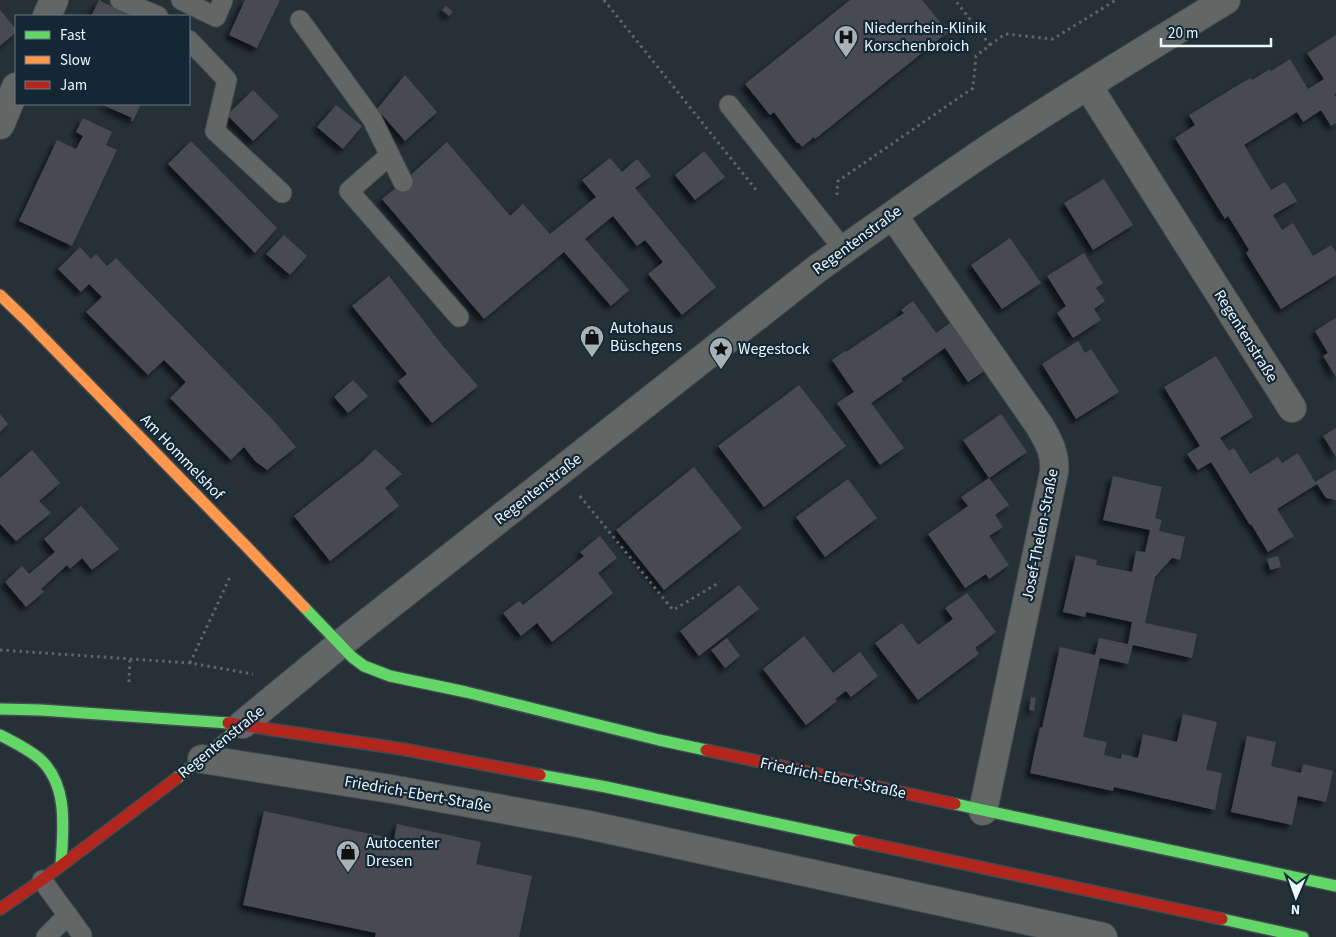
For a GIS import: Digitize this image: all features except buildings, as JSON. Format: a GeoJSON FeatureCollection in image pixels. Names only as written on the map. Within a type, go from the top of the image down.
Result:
{"type":"FeatureCollection","features":[{"type":"Feature","properties":{"kind":"street"},"geometry":{"type":"LineString","coordinates":[[47,15],[54,0]]}},
{"type":"Feature","properties":{"kind":"street","name":"Regentenstraße"},"geometry":{"type":"LineString","coordinates":[[0,909],[42,880],[202,759],[339,645],[797,284],[893,214],[980,155],[1226,0]]}},
{"type":"Feature","properties":{"kind":"street","name":"Regentenstraße"},"geometry":{"type":"LineString","coordinates":[[1088,86],[1292,408]]}},
{"type":"Feature","properties":{"kind":"street"},"geometry":{"type":"LineString","coordinates":[[0,125],[15,89]]}},
{"type":"Feature","properties":{"kind":"street","name":"Josef-Thelen-Straße"},"geometry":{"type":"LineString","coordinates":[[893,214],[1039,425],[1046,436],[1053,454],[1054,472],[983,811]]}},
{"type":"Feature","properties":{"kind":"street","name":"Am Hommelshof"},"geometry":{"type":"LineString","coordinates":[[0,295],[245,545],[339,645]]}},
{"type":"Feature","properties":{"kind":"street","name":"Friedrich-Ebert-Straße"},"geometry":{"type":"LineString","coordinates":[[339,645],[364,666],[390,676],[466,692],[659,740],[1336,886]]}},
{"type":"Feature","properties":{"kind":"street"},"geometry":{"type":"LineString","coordinates":[[0,709],[127,715],[243,724],[402,749],[552,776],[1303,937]]}},
{"type":"Feature","properties":{"kind":"street"},"geometry":{"type":"LineString","coordinates":[[0,735],[30,751],[42,760],[57,782],[61,793],[64,821],[61,865]]}},
{"type":"Feature","properties":{"kind":"street","name":"Friedrich-Ebert-Straße"},"geometry":{"type":"LineString","coordinates":[[202,759],[391,789],[584,824],[1103,937]]}},
{"type":"Feature","properties":{"kind":"lane"},"geometry":{"type":"LineString","coordinates":[[120,0],[156,15]]}},
{"type":"Feature","properties":{"kind":"lane"},"geometry":{"type":"LineString","coordinates":[[181,0],[216,17],[223,0]]}},
{"type":"Feature","properties":{"kind":"lane"},"geometry":{"type":"LineString","coordinates":[[300,20],[372,119],[403,182]]}},
{"type":"Feature","properties":{"kind":"lane"},"geometry":{"type":"LineString","coordinates":[[190,41],[227,80],[215,131],[282,193]]}},
{"type":"Feature","properties":{"kind":"lane"},"geometry":{"type":"LineString","coordinates":[[729,106],[844,250]]}},
{"type":"Feature","properties":{"kind":"lane"},"geometry":{"type":"LineString","coordinates":[[390,155],[349,191],[459,317]]}},
{"type":"Feature","properties":{"kind":"lane"},"geometry":{"type":"LineString","coordinates":[[42,880],[82,935]]}},
{"type":"Feature","properties":{"kind":"lane"},"geometry":{"type":"LineString","coordinates":[[46,937],[68,915]]}},
{"type":"Feature","properties":{"kind":"path"},"geometry":{"type":"LineString","coordinates":[[604,0],[757,191]]}},
{"type":"Feature","properties":{"kind":"path"},"geometry":{"type":"LineString","coordinates":[[955,0],[990,45]]}},
{"type":"Feature","properties":{"kind":"path"},"geometry":{"type":"LineString","coordinates":[[819,219],[837,206],[838,181],[973,88],[976,56],[990,45],[1005,34],[1053,39],[1116,0]]}},
{"type":"Feature","properties":{"kind":"path"},"geometry":{"type":"LineString","coordinates":[[560,471],[673,610],[720,582]]}},
{"type":"Feature","properties":{"kind":"path"},"geometry":{"type":"LineString","coordinates":[[190,663],[245,545]]}},
{"type":"Feature","properties":{"kind":"path"},"geometry":{"type":"LineString","coordinates":[[0,650],[190,663],[296,681]]}},
{"type":"Feature","properties":{"kind":"traffic: fast"},"geometry":{"type":"LineString","coordinates":[[304,607],[352,657],[364,666],[390,676],[466,692],[706,750]]}},
{"type":"Feature","properties":{"kind":"traffic: fast"},"geometry":{"type":"LineString","coordinates":[[0,709],[41,710],[228,723]]}},
{"type":"Feature","properties":{"kind":"traffic: fast"},"geometry":{"type":"LineString","coordinates":[[177,778],[243,724]]}},
{"type":"Feature","properties":{"kind":"traffic: fast"},"geometry":{"type":"LineString","coordinates":[[0,735],[40,759],[56,782],[60,795],[63,823],[61,865]]}},
{"type":"Feature","properties":{"kind":"traffic: fast"},"geometry":{"type":"LineString","coordinates":[[540,775],[606,787],[858,841]]}},
{"type":"Feature","properties":{"kind":"traffic: fast"},"geometry":{"type":"LineString","coordinates":[[955,804],[1336,886]]}},
{"type":"Feature","properties":{"kind":"traffic: fast"},"geometry":{"type":"LineString","coordinates":[[1222,919],[1303,937]]}},
{"type":"Feature","properties":{"kind":"traffic: slow"},"geometry":{"type":"LineString","coordinates":[[0,295],[304,607]]}},
{"type":"Feature","properties":{"kind":"traffic: jam"},"geometry":{"type":"LineString","coordinates":[[228,723],[402,749],[540,775]]}},
{"type":"Feature","properties":{"kind":"traffic: jam"},"geometry":{"type":"LineString","coordinates":[[706,750],[955,804]]}},
{"type":"Feature","properties":{"kind":"traffic: jam"},"geometry":{"type":"LineString","coordinates":[[0,909],[42,880],[177,778]]}},
{"type":"Feature","properties":{"kind":"traffic: jam"},"geometry":{"type":"LineString","coordinates":[[858,841],[1222,919]]}},
{"type":"Feature","properties":{"kind":"place","name":"Niederrhein-Klinik Korschenbroich"},"geometry":{"type":"Point","coordinates":[846,58]}},
{"type":"Feature","properties":{"kind":"place","name":"Autohaus Büschgens"},"geometry":{"type":"Point","coordinates":[592,358]}},
{"type":"Feature","properties":{"kind":"place","name":"Wegestock"},"geometry":{"type":"Point","coordinates":[721,370]}},
{"type":"Feature","properties":{"kind":"place","name":"Autocenter Dresen"},"geometry":{"type":"Point","coordinates":[348,873]}}]}
